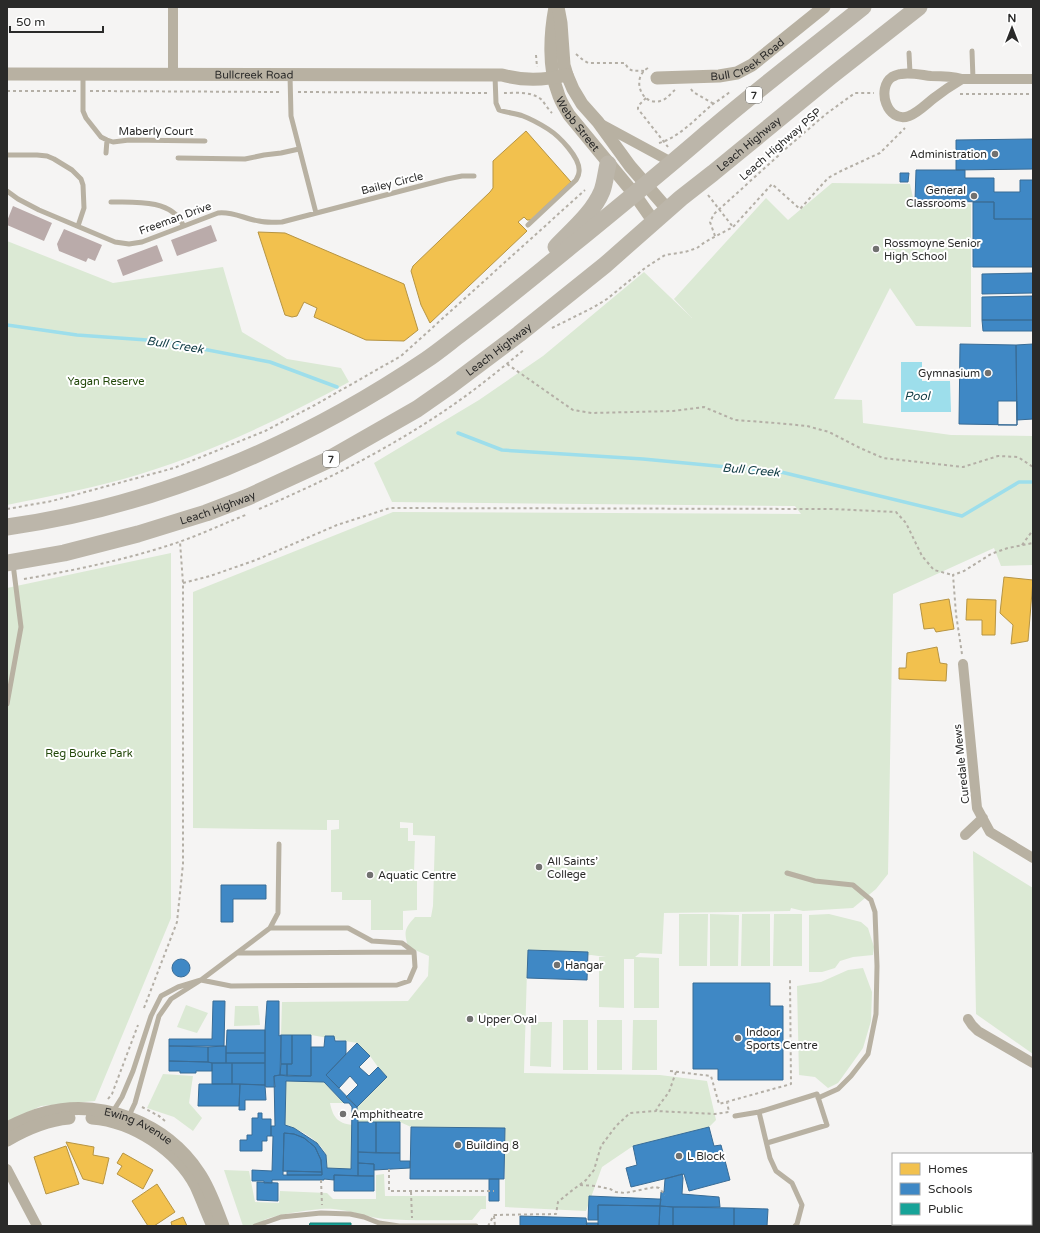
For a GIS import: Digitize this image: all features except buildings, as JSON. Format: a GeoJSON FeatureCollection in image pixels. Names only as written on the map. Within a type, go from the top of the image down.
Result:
{"type":"FeatureCollection","features":[{"type":"Feature","properties":{"kind":"highway","name":"7"},"geometry":{"type":"LineString","coordinates":[[7,527],[33,524],[133,500],[218,471],[312,429],[387,385],[428,359],[500,304],[641,190],[710,130],[863,7]]}},
{"type":"Feature","properties":{"kind":"highway","name":"Leach Highway"},"geometry":{"type":"LineString","coordinates":[[10,563],[64,553],[131,536],[206,513],[248,497],[326,461],[417,409],[525,330],[605,265],[681,198],[713,174],[830,77],[919,7]]}},
{"type":"Feature","properties":{"kind":"highway"},"geometry":{"type":"LineString","coordinates":[[500,304],[594,206],[602,191],[608,164]]}},
{"type":"Feature","properties":{"kind":"street"},"geometry":{"type":"LineString","coordinates":[[173,7],[173,75]]}},
{"type":"Feature","properties":{"kind":"street","name":"Webb Street"},"geometry":{"type":"LineString","coordinates":[[556,7],[552,23],[559,72],[557,92],[562,103],[569,115],[608,164],[668,210]]}},
{"type":"Feature","properties":{"kind":"street","name":"Bull Creek Road"},"geometry":{"type":"LineString","coordinates":[[657,78],[719,76],[737,73],[752,65],[824,7]]}},
{"type":"Feature","properties":{"kind":"street","name":"Bullcreek Road"},"geometry":{"type":"LineString","coordinates":[[499,76],[513,72],[537,70],[559,72]]}},
{"type":"Feature","properties":{"kind":"street","name":"Bullcreek Road"},"geometry":{"type":"LineString","coordinates":[[7,74],[499,76],[514,78],[559,72]]}},
{"type":"Feature","properties":{"kind":"street","name":"Webb Street"},"geometry":{"type":"LineString","coordinates":[[559,72],[630,166],[654,222]]}},
{"type":"Feature","properties":{"kind":"street"},"geometry":{"type":"LineString","coordinates":[[958,81],[952,76],[933,76],[910,73],[900,74],[891,78],[887,84],[884,94],[887,108],[893,114],[908,117],[918,112],[933,98],[958,81],[973,79],[1033,79]]}},
{"type":"Feature","properties":{"kind":"street","name":"Webb Street"},"geometry":{"type":"LineString","coordinates":[[598,122],[673,163]]}},
{"type":"Feature","properties":{"kind":"street","name":"Curedale Mews"},"geometry":{"type":"LineString","coordinates":[[963,664],[977,808],[990,832],[1033,858]]}},
{"type":"Feature","properties":{"kind":"street"},"geometry":{"type":"LineString","coordinates":[[965,835],[983,818]]}},
{"type":"Feature","properties":{"kind":"street"},"geometry":{"type":"LineString","coordinates":[[968,1018],[978,1031],[1033,1062]]}},
{"type":"Feature","properties":{"kind":"street","name":"Ewing Avenue"},"geometry":{"type":"LineString","coordinates":[[7,1128],[44,1113],[79,1109],[107,1115],[127,1122],[143,1124],[159,1133],[186,1156],[204,1182],[223,1226]]}},
{"type":"Feature","properties":{"kind":"street","name":"Ewing Avenue"},"geometry":{"type":"LineString","coordinates":[[7,1140],[20,1132],[43,1123],[62,1119],[99,1119],[107,1115]]}},
{"type":"Feature","properties":{"kind":"street","name":"Ewing Avenue"},"geometry":{"type":"LineString","coordinates":[[127,1122],[173,1155],[185,1169],[196,1186],[213,1226]]}},
{"type":"Feature","properties":{"kind":"street"},"geometry":{"type":"LineString","coordinates":[[7,1169],[37,1226]]}},
{"type":"Feature","properties":{"kind":"lane"},"geometry":{"type":"LineString","coordinates":[[972,51],[973,79]]}},
{"type":"Feature","properties":{"kind":"lane"},"geometry":{"type":"LineString","coordinates":[[909,53],[910,73]]}},
{"type":"Feature","properties":{"kind":"lane","name":"Maberly Court"},"geometry":{"type":"LineString","coordinates":[[83,75],[83,107],[86,118],[101,137],[107,140],[121,142],[129,140],[205,141]]}},
{"type":"Feature","properties":{"kind":"lane"},"geometry":{"type":"LineString","coordinates":[[290,75],[291,116],[316,213]]}},
{"type":"Feature","properties":{"kind":"lane"},"geometry":{"type":"LineString","coordinates":[[499,76],[495,93],[496,103],[499,110],[506,113],[524,116],[547,128],[554,133],[575,156],[579,164],[579,173],[576,180],[528,225]]}},
{"type":"Feature","properties":{"kind":"lane","name":"Maberly Court"},"geometry":{"type":"LineString","coordinates":[[106,153],[107,140]]}},
{"type":"Feature","properties":{"kind":"lane"},"geometry":{"type":"LineString","coordinates":[[178,158],[245,159],[299,149]]}},
{"type":"Feature","properties":{"kind":"lane"},"geometry":{"type":"LineString","coordinates":[[7,155],[47,156],[72,170],[81,179],[83,185],[84,208],[78,226]]}},
{"type":"Feature","properties":{"kind":"lane","name":"Bailey Circle"},"geometry":{"type":"LineString","coordinates":[[316,213],[447,179],[462,176],[474,176]]}},
{"type":"Feature","properties":{"kind":"lane","name":"Freeman Drive"},"geometry":{"type":"LineString","coordinates":[[7,191],[18,199],[39,210],[115,242],[129,244],[142,242],[224,212],[259,222],[270,223],[282,222],[316,213]]}},
{"type":"Feature","properties":{"kind":"lane"},"geometry":{"type":"LineString","coordinates":[[111,202],[146,202],[157,205],[169,210],[178,217],[183,226]]}},
{"type":"Feature","properties":{"kind":"lane"},"geometry":{"type":"LineString","coordinates":[[7,704],[21,627],[10,563]]}},
{"type":"Feature","properties":{"kind":"lane"},"geometry":{"type":"LineString","coordinates":[[127,1122],[135,1103],[160,1016],[171,999],[202,980],[270,928],[278,913],[279,844]]}},
{"type":"Feature","properties":{"kind":"lane"},"geometry":{"type":"LineString","coordinates":[[787,873],[815,881],[853,885],[871,900],[875,912],[877,966],[876,1014],[868,1054],[851,1076],[838,1089],[818,1098]]}},
{"type":"Feature","properties":{"kind":"lane"},"geometry":{"type":"LineString","coordinates":[[107,1115],[122,1097],[134,1071],[151,1016],[160,996],[178,987],[202,980],[231,986],[397,985],[409,981],[415,967],[414,952],[402,943],[372,941],[348,928],[270,928]]}},
{"type":"Feature","properties":{"kind":"lane"},"geometry":{"type":"LineString","coordinates":[[237,952],[414,952]]}},
{"type":"Feature","properties":{"kind":"lane"},"geometry":{"type":"LineString","coordinates":[[735,1116],[759,1112],[817,1094],[827,1125],[767,1143]]}},
{"type":"Feature","properties":{"kind":"lane"},"geometry":{"type":"LineString","coordinates":[[759,1112],[770,1158],[776,1171],[792,1183],[802,1205],[798,1224],[795,1226]]}},
{"type":"Feature","properties":{"kind":"lane"},"geometry":{"type":"LineString","coordinates":[[255,1226],[281,1217],[321,1214],[350,1214],[364,1217],[379,1223],[399,1226],[476,1226]]}},
{"type":"Feature","properties":{"kind":"path"},"geometry":{"type":"LineString","coordinates":[[572,51],[588,62],[625,63],[627,68],[630,70],[644,71],[657,78]]}},
{"type":"Feature","properties":{"kind":"path"},"geometry":{"type":"LineString","coordinates":[[536,56],[537,70]]}},
{"type":"Feature","properties":{"kind":"path"},"geometry":{"type":"LineString","coordinates":[[958,81],[957,94],[1033,94]]}},
{"type":"Feature","properties":{"kind":"path"},"geometry":{"type":"LineString","coordinates":[[7,91],[528,93],[541,99],[555,117]]}},
{"type":"Feature","properties":{"kind":"path"},"geometry":{"type":"LineString","coordinates":[[656,144],[666,141],[678,134],[731,91]]}},
{"type":"Feature","properties":{"kind":"path","name":"Leach Highway PSP"},"geometry":{"type":"LineString","coordinates":[[733,227],[715,236],[710,222],[714,214],[790,145],[826,114],[855,93],[884,94]]}},
{"type":"Feature","properties":{"kind":"path"},"geometry":{"type":"LineString","coordinates":[[645,118],[638,106],[646,98]]}},
{"type":"Feature","properties":{"kind":"path"},"geometry":{"type":"LineString","coordinates":[[723,214],[733,227],[772,184],[800,209],[828,178],[880,153],[906,126]]}},
{"type":"Feature","properties":{"kind":"path"},"geometry":{"type":"LineString","coordinates":[[7,509],[52,501],[174,468],[265,431],[315,405],[401,356],[589,187]]}},
{"type":"Feature","properties":{"kind":"path"},"geometry":{"type":"LineString","coordinates":[[507,364],[573,410],[592,413],[673,411],[704,407],[735,420],[776,422],[807,426],[829,432],[883,458],[963,467],[998,456],[1018,457],[1033,467]]}},
{"type":"Feature","properties":{"kind":"path"},"geometry":{"type":"LineString","coordinates":[[183,583],[210,576],[256,560],[337,525],[390,508],[832,509],[896,512],[906,523],[922,556],[934,570],[953,575],[964,571],[991,554],[1008,548],[1033,544]]}},
{"type":"Feature","properties":{"kind":"path"},"geometry":{"type":"LineString","coordinates":[[1022,546],[1033,530]]}},
{"type":"Feature","properties":{"kind":"path"},"geometry":{"type":"LineString","coordinates":[[144,1008],[177,922],[183,864],[183,583],[180,542]]}},
{"type":"Feature","properties":{"kind":"path"},"geometry":{"type":"LineString","coordinates":[[953,575],[956,614],[963,664]]}},
{"type":"Feature","properties":{"kind":"path"},"geometry":{"type":"LineString","coordinates":[[670,1071],[711,1076],[719,1104],[791,1084],[790,980]]}},
{"type":"Feature","properties":{"kind":"path"},"geometry":{"type":"LineString","coordinates":[[107,1115],[112,1094],[139,1022]]}},
{"type":"Feature","properties":{"kind":"path"},"geometry":{"type":"LineString","coordinates":[[656,1111],[669,1092],[676,1072]]}},
{"type":"Feature","properties":{"kind":"path"},"geometry":{"type":"LineString","coordinates":[[494,1214],[556,1214],[558,1202],[586,1180],[594,1170],[601,1146],[616,1126],[630,1113],[656,1111],[715,1114],[729,1112],[727,1102]]}},
{"type":"Feature","properties":{"kind":"path"},"geometry":{"type":"LineString","coordinates":[[389,1169],[389,1191],[494,1191]]}},
{"type":"Feature","properties":{"kind":"path"},"geometry":{"type":"LineString","coordinates":[[322,1180],[322,1209]]}},
{"type":"Feature","properties":{"kind":"path"},"geometry":{"type":"LineString","coordinates":[[579,1185],[596,1186],[625,1193],[655,1187],[659,1188],[665,1195]]}},
{"type":"Feature","properties":{"kind":"path"},"geometry":{"type":"LineString","coordinates":[[411,1192],[412,1226]]}},
{"type":"Feature","properties":{"kind":"path"},"geometry":{"type":"LineString","coordinates":[[488,1226],[494,1214]]}},
{"type":"Feature","properties":{"kind":"path"},"geometry":{"type":"LineString","coordinates":[[494,1214],[495,1226]]}},
{"type":"Feature","properties":{"kind":"green space","name":"All Saints’ College"},"geometry":{"type":"Polygon","coordinates":[[[832,183],[910,184],[914,202],[971,204],[971,327],[916,326],[890,288],[834,399],[862,400],[863,423],[951,435],[1033,436],[1033,565],[1001,566],[994,548],[893,594],[888,874],[876,889],[853,908],[803,911],[791,908],[790,911],[664,913],[662,954],[640,953],[635,957],[659,958],[659,1008],[634,1008],[634,959],[624,959],[624,1008],[599,1007],[599,957],[606,957],[591,955],[535,963],[527,971],[524,1073],[660,1075],[707,1081],[716,1120],[709,1127],[633,1146],[602,1167],[586,1211],[505,1207],[505,1128],[411,1127],[400,1122],[358,1122],[357,1107],[387,1077],[370,1056],[357,1043],[311,1035],[281,1035],[282,1002],[408,1001],[428,976],[429,956],[408,947],[406,931],[415,917],[431,917],[433,906],[435,836],[413,835],[413,823],[400,822],[400,828],[408,828],[408,841],[415,841],[414,872],[409,872],[409,877],[417,878],[417,910],[403,911],[403,930],[371,930],[371,900],[342,900],[342,892],[331,892],[331,830],[339,829],[339,820],[327,820],[327,830],[193,828],[193,592],[393,512],[801,514],[795,506],[392,502],[374,463],[479,400],[543,356],[644,272],[692,318],[674,299],[766,198],[788,220],[832,183]]]}},
{"type":"Feature","properties":{"kind":"green space","name":"Yagan Reserve"},"geometry":{"type":"Polygon","coordinates":[[[7,241],[113,283],[223,267],[242,332],[287,359],[341,368],[349,382],[294,411],[208,450],[179,461],[106,484],[7,505],[7,241]]]}},
{"type":"Feature","properties":{"kind":"green space","name":"Reg Bourke Park"},"geometry":{"type":"Polygon","coordinates":[[[171,553],[171,918],[95,1101],[41,1106],[7,1122],[7,588],[171,553]]]}},
{"type":"Feature","properties":{"kind":"green space"},"geometry":{"type":"Polygon","coordinates":[[[973,851],[1033,888],[1033,1054],[976,1014],[973,851]]]}},
{"type":"Feature","properties":{"kind":"green space"},"geometry":{"type":"Polygon","coordinates":[[[679,914],[708,914],[707,966],[679,966],[679,914]]]}},
{"type":"Feature","properties":{"kind":"green space"},"geometry":{"type":"Polygon","coordinates":[[[710,914],[739,915],[738,966],[710,966],[710,914]]]}},
{"type":"Feature","properties":{"kind":"green space"},"geometry":{"type":"Polygon","coordinates":[[[742,914],[770,914],[770,966],[741,966],[742,914]]]}},
{"type":"Feature","properties":{"kind":"green space"},"geometry":{"type":"Polygon","coordinates":[[[774,914],[802,914],[802,966],[773,966],[774,914]]]}},
{"type":"Feature","properties":{"kind":"green space"},"geometry":{"type":"Polygon","coordinates":[[[829,914],[861,922],[868,928],[874,947],[873,955],[853,957],[840,961],[835,968],[822,972],[809,972],[809,915],[829,914]]]}},
{"type":"Feature","properties":{"kind":"green space"},"geometry":{"type":"Polygon","coordinates":[[[863,968],[872,992],[871,1021],[863,1048],[838,1083],[828,1088],[815,1077],[799,1075],[797,986],[821,982],[848,970],[863,968]]]}},
{"type":"Feature","properties":{"kind":"green space"},"geometry":{"type":"Polygon","coordinates":[[[186,1005],[208,1013],[197,1033],[177,1027],[186,1005]]]}},
{"type":"Feature","properties":{"kind":"green space"},"geometry":{"type":"Polygon","coordinates":[[[235,1006],[258,1006],[260,1025],[234,1026],[235,1006]]]}},
{"type":"Feature","properties":{"kind":"green space"},"geometry":{"type":"Polygon","coordinates":[[[563,1020],[588,1020],[588,1070],[563,1070],[563,1020]]]}},
{"type":"Feature","properties":{"kind":"green space"},"geometry":{"type":"Polygon","coordinates":[[[597,1020],[622,1020],[622,1070],[597,1070],[597,1020]]]}},
{"type":"Feature","properties":{"kind":"green space"},"geometry":{"type":"Polygon","coordinates":[[[633,1020],[657,1020],[657,1070],[632,1070],[633,1020]]]}},
{"type":"Feature","properties":{"kind":"green space"},"geometry":{"type":"Polygon","coordinates":[[[531,1022],[552,1022],[551,1067],[530,1066],[531,1022]]]}},
{"type":"Feature","properties":{"kind":"green space"},"geometry":{"type":"Polygon","coordinates":[[[163,1074],[193,1076],[189,1103],[202,1118],[193,1131],[174,1117],[147,1108],[163,1074]]]}},
{"type":"Feature","properties":{"kind":"green space"},"geometry":{"type":"Polygon","coordinates":[[[286,1081],[324,1082],[344,1103],[330,1103],[334,1116],[339,1121],[352,1125],[351,1169],[327,1168],[326,1155],[319,1145],[303,1132],[285,1125],[286,1081]]]}},
{"type":"Feature","properties":{"kind":"green space"},"geometry":{"type":"Polygon","coordinates":[[[224,1170],[249,1171],[255,1202],[279,1203],[280,1191],[327,1193],[333,1199],[376,1199],[376,1175],[384,1174],[385,1196],[486,1196],[486,1209],[481,1209],[472,1220],[406,1220],[384,1219],[339,1210],[318,1209],[269,1218],[264,1220],[266,1226],[243,1226],[224,1170]]]}},
{"type":"Feature","properties":{"kind":"water","name":"Pool"},"geometry":{"type":"Polygon","coordinates":[[[901,362],[922,362],[922,381],[950,381],[951,412],[901,412],[901,362]]]}},
{"type":"Feature","properties":{"kind":"waterway","name":"Bull Creek"},"geometry":{"type":"LineString","coordinates":[[7,325],[77,335],[161,341],[270,362],[337,387]]}},
{"type":"Feature","properties":{"kind":"waterway","name":"Bull Creek"},"geometry":{"type":"LineString","coordinates":[[458,433],[502,450],[643,459],[781,472],[962,516],[1019,482],[1033,482]]}},
{"type":"Feature","properties":{"kind":"place","name":"Administration"},"geometry":{"type":"Point","coordinates":[995,154]}},
{"type":"Feature","properties":{"kind":"place","name":"General Classrooms"},"geometry":{"type":"Point","coordinates":[974,196]}},
{"type":"Feature","properties":{"kind":"place","name":"Rossmoyne Senior High School"},"geometry":{"type":"Point","coordinates":[876,249]}},
{"type":"Feature","properties":{"kind":"place","name":"Gymnasium"},"geometry":{"type":"Point","coordinates":[988,373]}},
{"type":"Feature","properties":{"kind":"place","name":"All Saints’ College"},"geometry":{"type":"Point","coordinates":[539,867]}},
{"type":"Feature","properties":{"kind":"place","name":"Aquatic Centre"},"geometry":{"type":"Point","coordinates":[370,875]}},
{"type":"Feature","properties":{"kind":"place","name":"Hangar"},"geometry":{"type":"Point","coordinates":[557,965]}},
{"type":"Feature","properties":{"kind":"place","name":"Upper Oval"},"geometry":{"type":"Point","coordinates":[470,1019]}},
{"type":"Feature","properties":{"kind":"place","name":"Indoor Sports Centre"},"geometry":{"type":"Point","coordinates":[738,1038]}},
{"type":"Feature","properties":{"kind":"place","name":"Amphitheatre"},"geometry":{"type":"Point","coordinates":[343,1114]}},
{"type":"Feature","properties":{"kind":"place","name":"Building 8"},"geometry":{"type":"Point","coordinates":[458,1145]}},
{"type":"Feature","properties":{"kind":"place","name":"L Block"},"geometry":{"type":"Point","coordinates":[679,1156]}}]}
